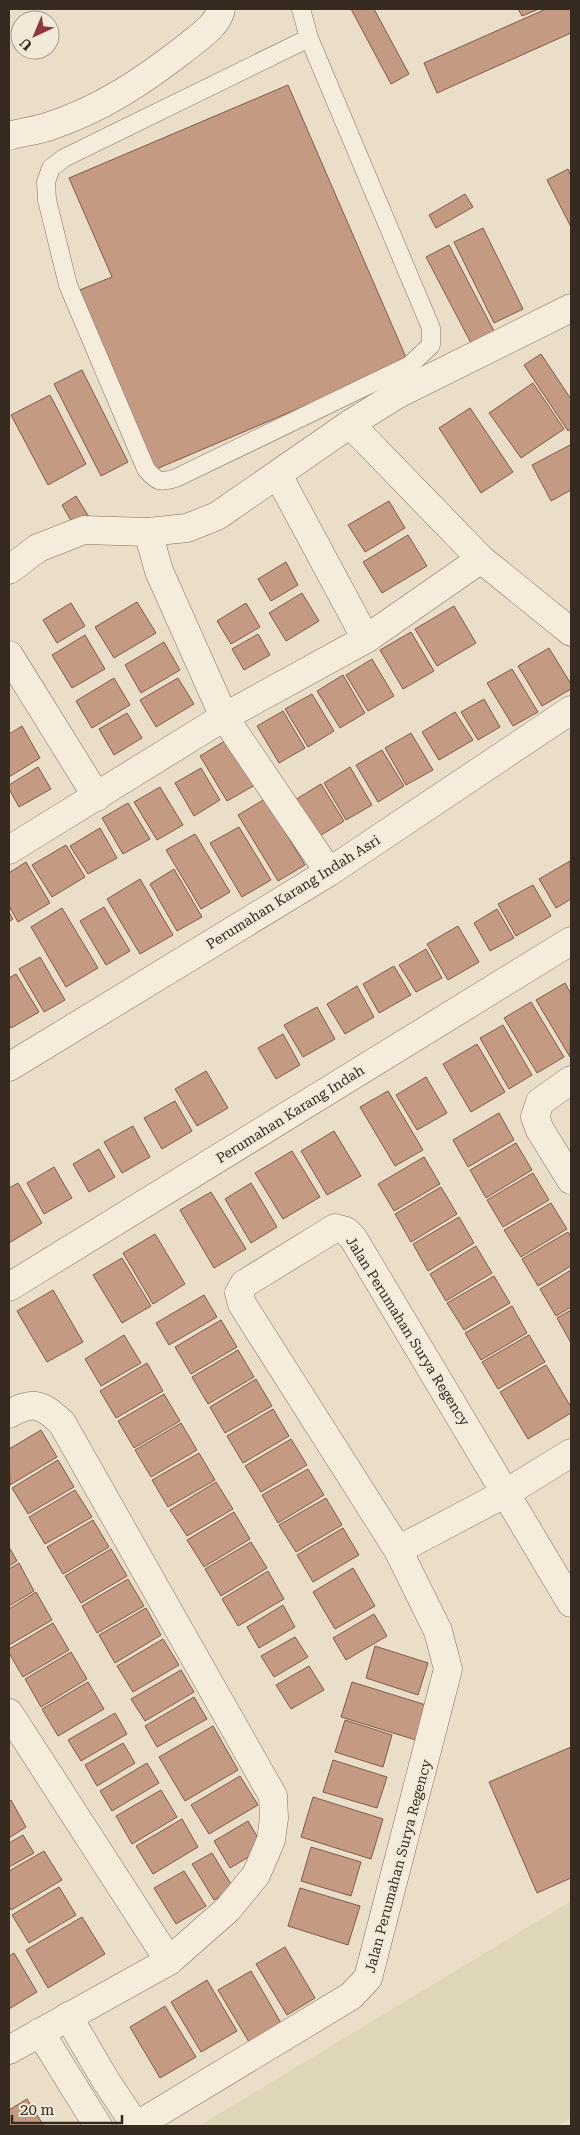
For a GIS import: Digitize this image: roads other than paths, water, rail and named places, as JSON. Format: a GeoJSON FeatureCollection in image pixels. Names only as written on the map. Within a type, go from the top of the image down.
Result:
{"type":"FeatureCollection","features":[{"type":"Feature","properties":{"kind":"street"},"geometry":{"type":"LineString","coordinates":[[9,136],[49,126],[99,106],[153,74],[206,32],[220,14],[221,9]]}},
{"type":"Feature","properties":{"kind":"street"},"geometry":{"type":"LineString","coordinates":[[9,570],[38,548],[84,530],[148,532],[188,528],[217,516],[350,424],[398,394],[571,308]]}},
{"type":"Feature","properties":{"kind":"street"},"geometry":{"type":"LineString","coordinates":[[350,424],[481,560],[571,632]]}},
{"type":"Feature","properties":{"kind":"street"},"geometry":{"type":"LineString","coordinates":[[278,475],[366,638]]}},
{"type":"Feature","properties":{"kind":"street"},"geometry":{"type":"LineString","coordinates":[[148,532],[158,571],[224,717],[329,872]]}},
{"type":"Feature","properties":{"kind":"street"},"geometry":{"type":"LineString","coordinates":[[9,850],[224,717],[366,638],[481,560]]}},
{"type":"Feature","properties":{"kind":"street"},"geometry":{"type":"LineString","coordinates":[[9,655],[97,797]]}},
{"type":"Feature","properties":{"kind":"street","name":"Perumahan Karang Indah Asri"},"geometry":{"type":"LineString","coordinates":[[9,1066],[329,872],[571,710]]}},
{"type":"Feature","properties":{"kind":"street","name":"Perumahan Karang Indah"},"geometry":{"type":"LineString","coordinates":[[9,1287],[571,940]]}},
{"type":"Feature","properties":{"kind":"street"},"geometry":{"type":"LineString","coordinates":[[571,1080],[540,1102],[535,1117],[540,1130],[571,1180]]}},
{"type":"Feature","properties":{"kind":"street","name":"Jalan Perumahan Surya Regency"},"geometry":{"type":"LineString","coordinates":[[136,2126],[351,1996],[368,1978],[448,1669],[438,1631],[398,1550],[242,1304],[239,1293],[244,1284],[335,1228],[346,1231],[353,1238],[571,1603]]}},
{"type":"Feature","properties":{"kind":"street"},"geometry":{"type":"LineString","coordinates":[[9,1414],[24,1406],[46,1409],[62,1422],[272,1796],[274,1818],[271,1840],[256,1875],[228,1909],[169,1961],[9,2050]]}},
{"type":"Feature","properties":{"kind":"street"},"geometry":{"type":"LineString","coordinates":[[398,1550],[506,1493],[571,1453]]}},
{"type":"Feature","properties":{"kind":"street"},"geometry":{"type":"LineString","coordinates":[[9,1714],[169,1961]]}},
{"type":"Feature","properties":{"kind":"street"},"geometry":{"type":"LineString","coordinates":[[68,2016],[106,2081],[136,2126]]}},
{"type":"Feature","properties":{"kind":"street"},"geometry":{"type":"LineString","coordinates":[[40,2032],[98,2126]]}},
{"type":"Feature","properties":{"kind":"lane"},"geometry":{"type":"LineString","coordinates":[[300,9],[309,38],[431,328],[431,346],[410,365],[185,474],[164,482],[154,479],[146,469],[68,286],[47,200],[46,182],[51,168],[64,158],[309,38]]}}]}
